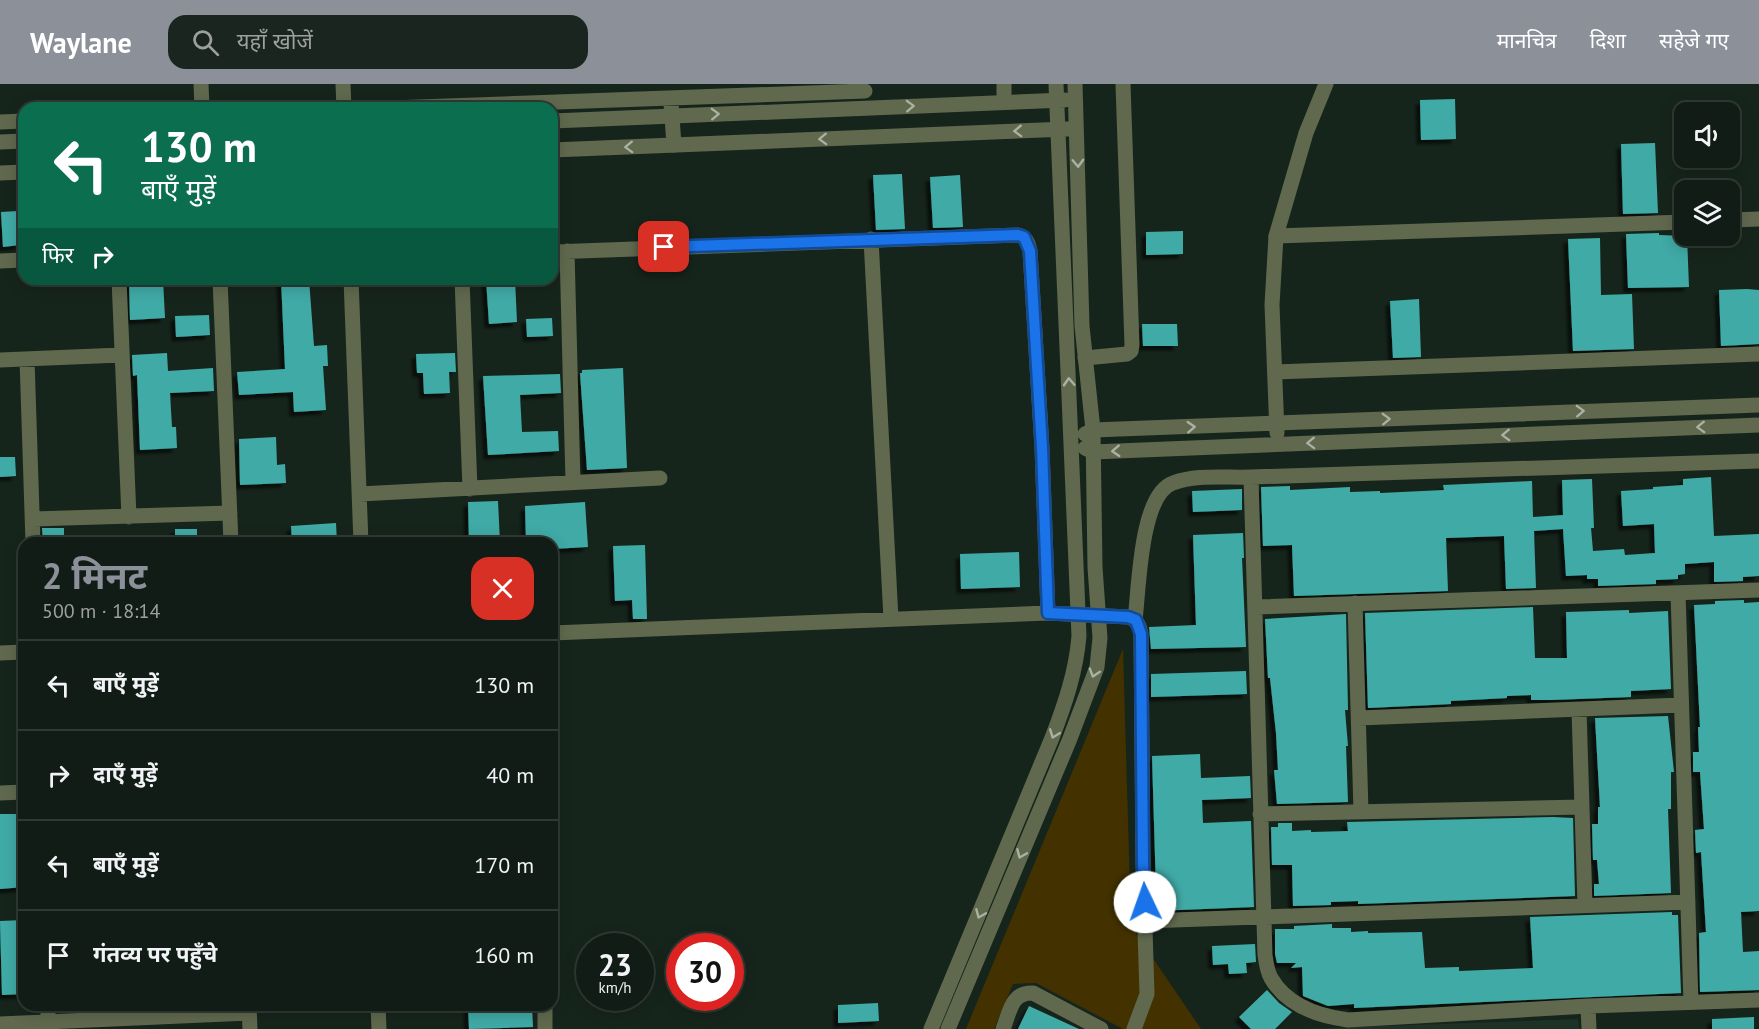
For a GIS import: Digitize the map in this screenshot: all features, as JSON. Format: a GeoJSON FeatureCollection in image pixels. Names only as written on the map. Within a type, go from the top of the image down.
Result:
{"type":"FeatureCollection","features":[{"type":"Feature","properties":{"kind":"street"},"geometry":{"type":"LineString","coordinates":[[201,84],[202,102]]}},
{"type":"Feature","properties":{"kind":"street"},"geometry":{"type":"LineString","coordinates":[[343,84],[344,102]]}},
{"type":"Feature","properties":{"kind":"street"},"geometry":{"type":"LineString","coordinates":[[1004,84],[1004,102]]}},
{"type":"Feature","properties":{"kind":"street"},"geometry":{"type":"LineString","coordinates":[[931,1029],[1025,805],[1067,699],[1077,663],[1072,440],[1056,84]]}},
{"type":"Feature","properties":{"kind":"street"},"geometry":{"type":"LineString","coordinates":[[948,1029],[1097,667],[1100,638],[1095,567],[1093,430],[1082,326],[1075,84]]}},
{"type":"Feature","properties":{"kind":"street"},"geometry":{"type":"LineString","coordinates":[[1085,358],[1126,354],[1131,351],[1132,345],[1123,84]]}},
{"type":"Feature","properties":{"kind":"street"},"geometry":{"type":"LineString","coordinates":[[1277,445],[1272,305],[1276,236],[1306,133],[1326,84]]}},
{"type":"Feature","properties":{"kind":"street"},"geometry":{"type":"LineString","coordinates":[[558,103],[670,99],[865,87],[866,108]]}},
{"type":"Feature","properties":{"kind":"street"},"geometry":{"type":"LineString","coordinates":[[670,99],[674,145]]}},
{"type":"Feature","properties":{"kind":"street"},"geometry":{"type":"LineString","coordinates":[[558,121],[1076,100]]}},
{"type":"Feature","properties":{"kind":"street"},"geometry":{"type":"LineString","coordinates":[[0,122],[18,121]]}},
{"type":"Feature","properties":{"kind":"street"},"geometry":{"type":"LineString","coordinates":[[558,150],[1077,128]]}},
{"type":"Feature","properties":{"kind":"street"},"geometry":{"type":"LineString","coordinates":[[0,142],[18,141]]}},
{"type":"Feature","properties":{"kind":"street"},"geometry":{"type":"LineString","coordinates":[[0,173],[18,172]]}},
{"type":"Feature","properties":{"kind":"street"},"geometry":{"type":"LineString","coordinates":[[1740,220],[1759,219]]}},
{"type":"Feature","properties":{"kind":"street"},"geometry":{"type":"LineString","coordinates":[[1276,236],[1674,222]]}},
{"type":"Feature","properties":{"kind":"street"},"geometry":{"type":"LineString","coordinates":[[573,482],[559,251],[1018,235],[1024,237],[1028,243],[1042,448],[1048,613]]}},
{"type":"Feature","properties":{"kind":"street"},"geometry":{"type":"LineString","coordinates":[[871,239],[891,619]]}},
{"type":"Feature","properties":{"kind":"street"},"geometry":{"type":"LineString","coordinates":[[0,261],[18,260]]}},
{"type":"Feature","properties":{"kind":"street"},"geometry":{"type":"LineString","coordinates":[[119,285],[129,516]]}},
{"type":"Feature","properties":{"kind":"street"},"geometry":{"type":"LineString","coordinates":[[220,285],[231,537]]}},
{"type":"Feature","properties":{"kind":"street"},"geometry":{"type":"LineString","coordinates":[[351,285],[361,537]]}},
{"type":"Feature","properties":{"kind":"street"},"geometry":{"type":"LineString","coordinates":[[462,285],[470,489]]}},
{"type":"Feature","properties":{"kind":"street"},"geometry":{"type":"LineString","coordinates":[[1275,372],[1759,354]]}},
{"type":"Feature","properties":{"kind":"street"},"geometry":{"type":"LineString","coordinates":[[0,360],[121,355]]}},
{"type":"Feature","properties":{"kind":"street"},"geometry":{"type":"LineString","coordinates":[[27,359],[33,537]]}},
{"type":"Feature","properties":{"kind":"street"},"geometry":{"type":"LineString","coordinates":[[1072,440],[1093,430],[1759,405]]}},
{"type":"Feature","properties":{"kind":"street"},"geometry":{"type":"LineString","coordinates":[[1072,440],[1093,452],[1759,425]]}},
{"type":"Feature","properties":{"kind":"street"},"geometry":{"type":"LineString","coordinates":[[1134,1029],[1147,994],[1143,864],[1141,634],[1136,620],[1143,543],[1159,493],[1171,483],[1192,479],[1759,461]]}},
{"type":"Feature","properties":{"kind":"street"},"geometry":{"type":"LineString","coordinates":[[1251,477],[1265,955],[1269,976],[1281,993],[1305,1009],[1324,1016],[1348,1020],[1588,1006],[1759,1000]]}},
{"type":"Feature","properties":{"kind":"street"},"geometry":{"type":"LineString","coordinates":[[360,494],[660,478]]}},
{"type":"Feature","properties":{"kind":"street"},"geometry":{"type":"LineString","coordinates":[[33,519],[230,513]]}},
{"type":"Feature","properties":{"kind":"street"},"geometry":{"type":"LineString","coordinates":[[1256,607],[1759,590]]}},
{"type":"Feature","properties":{"kind":"street"},"geometry":{"type":"LineString","coordinates":[[1678,593],[1691,1002]]}},
{"type":"Feature","properties":{"kind":"street"},"geometry":{"type":"LineString","coordinates":[[1355,603],[1361,812]]}},
{"type":"Feature","properties":{"kind":"street"},"geometry":{"type":"LineString","coordinates":[[558,633],[1048,613],[1128,617],[1136,620]]}},
{"type":"Feature","properties":{"kind":"street"},"geometry":{"type":"LineString","coordinates":[[0,653],[18,652]]}},
{"type":"Feature","properties":{"kind":"street"},"geometry":{"type":"LineString","coordinates":[[1359,718],[1681,705]]}},
{"type":"Feature","properties":{"kind":"street"},"geometry":{"type":"LineString","coordinates":[[1579,710],[1585,905]]}},
{"type":"Feature","properties":{"kind":"street"},"geometry":{"type":"LineString","coordinates":[[0,793],[18,792]]}},
{"type":"Feature","properties":{"kind":"street"},"geometry":{"type":"LineString","coordinates":[[1260,814],[1582,807]]}},
{"type":"Feature","properties":{"kind":"street"},"geometry":{"type":"LineString","coordinates":[[1146,921],[1688,902]]}},
{"type":"Feature","properties":{"kind":"street"},"geometry":{"type":"LineString","coordinates":[[1003,1029],[1016,997],[1024,993],[1033,993],[1101,1029]]}},
{"type":"Feature","properties":{"kind":"street"},"geometry":{"type":"LineString","coordinates":[[1588,1006],[1589,1029]]}},
{"type":"Feature","properties":{"kind":"street"},"geometry":{"type":"LineString","coordinates":[[48,1011],[48,1021]]}},
{"type":"Feature","properties":{"kind":"street"},"geometry":{"type":"LineString","coordinates":[[0,1024],[216,1011]]}},
{"type":"Feature","properties":{"kind":"street"},"geometry":{"type":"LineString","coordinates":[[249,1011],[250,1029]]}},
{"type":"Feature","properties":{"kind":"street"},"geometry":{"type":"LineString","coordinates":[[378,1011],[379,1029]]}},
{"type":"Feature","properties":{"kind":"street"},"geometry":{"type":"LineString","coordinates":[[545,1011],[545,1029]]}},
{"type":"Feature","properties":{"kind":"shaded area"},"geometry":{"type":"Polygon","coordinates":[[[1123,649],[1131,926],[1201,1029],[1123,1029],[1036,983],[1013,984],[994,1029],[966,1029],[1123,649]]]}},
{"type":"Feature","properties":{"kind":"shaded area"},"geometry":{"type":"Polygon","coordinates":[[[1578,1019],[1579,1029],[1301,1029],[1578,1019]]]}},
{"type":"Feature","properties":{"kind":"building"},"geometry":{"type":"Polygon","coordinates":[[[1455,99],[1456,139],[1421,140],[1420,100],[1455,99]]]}},
{"type":"Feature","properties":{"kind":"building"},"geometry":{"type":"Polygon","coordinates":[[[1655,143],[1658,213],[1623,214],[1621,144],[1655,143]]]}},
{"type":"Feature","properties":{"kind":"building"},"geometry":{"type":"Polygon","coordinates":[[[902,174],[905,229],[876,230],[873,175],[902,174]]]}},
{"type":"Feature","properties":{"kind":"building"},"geometry":{"type":"Polygon","coordinates":[[[960,175],[963,227],[933,228],[930,177],[960,175]]]}},
{"type":"Feature","properties":{"kind":"building"},"geometry":{"type":"Polygon","coordinates":[[[18,211],[18,245],[3,247],[1,212],[18,211]]]}},
{"type":"Feature","properties":{"kind":"building"},"geometry":{"type":"Polygon","coordinates":[[[1183,231],[1183,254],[1146,255],[1146,232],[1183,231]]]}},
{"type":"Feature","properties":{"kind":"building"},"geometry":{"type":"Polygon","coordinates":[[[1659,233],[1659,235],[1674,236],[1674,246],[1687,246],[1689,287],[1628,288],[1626,234],[1659,233]]]}},
{"type":"Feature","properties":{"kind":"building"},"geometry":{"type":"Polygon","coordinates":[[[1600,238],[1601,295],[1632,294],[1634,349],[1573,351],[1568,239],[1600,238]]]}},
{"type":"Feature","properties":{"kind":"building"},"geometry":{"type":"Polygon","coordinates":[[[129,285],[163,285],[165,318],[130,320],[129,285]]]}},
{"type":"Feature","properties":{"kind":"building"},"geometry":{"type":"Polygon","coordinates":[[[281,285],[309,285],[314,346],[327,345],[328,366],[323,366],[326,410],[294,412],[293,392],[239,395],[237,372],[285,369],[281,285]]]}},
{"type":"Feature","properties":{"kind":"building"},"geometry":{"type":"Polygon","coordinates":[[[486,285],[515,285],[517,322],[489,324],[486,285]]]}},
{"type":"Feature","properties":{"kind":"building"},"geometry":{"type":"Polygon","coordinates":[[[1719,290],[1759,290],[1759,344],[1721,346],[1719,290]]]}},
{"type":"Feature","properties":{"kind":"building"},"geometry":{"type":"Polygon","coordinates":[[[1419,299],[1421,357],[1393,358],[1390,301],[1419,299]]]}},
{"type":"Feature","properties":{"kind":"building"},"geometry":{"type":"Polygon","coordinates":[[[209,315],[210,335],[176,337],[175,316],[209,315]]]}},
{"type":"Feature","properties":{"kind":"building"},"geometry":{"type":"Polygon","coordinates":[[[552,318],[553,336],[527,337],[526,319],[552,318]]]}},
{"type":"Feature","properties":{"kind":"building"},"geometry":{"type":"Polygon","coordinates":[[[1142,324],[1177,324],[1178,346],[1143,346],[1142,324]]]}},
{"type":"Feature","properties":{"kind":"building"},"geometry":{"type":"Polygon","coordinates":[[[167,353],[168,371],[213,368],[214,391],[170,393],[172,427],[176,427],[177,448],[140,450],[137,375],[133,376],[132,355],[167,353]]]}},
{"type":"Feature","properties":{"kind":"building"},"geometry":{"type":"Polygon","coordinates":[[[455,353],[456,372],[449,372],[450,393],[424,394],[423,373],[417,373],[416,354],[455,353]]]}},
{"type":"Feature","properties":{"kind":"building"},"geometry":{"type":"Polygon","coordinates":[[[623,368],[627,468],[587,470],[580,373],[582,370],[623,368]]]}},
{"type":"Feature","properties":{"kind":"building"},"geometry":{"type":"Polygon","coordinates":[[[560,374],[561,393],[520,395],[522,432],[558,431],[559,451],[488,455],[483,376],[560,374]]]}},
{"type":"Feature","properties":{"kind":"building"},"geometry":{"type":"Polygon","coordinates":[[[276,437],[277,465],[285,464],[286,483],[240,485],[239,439],[276,437]]]}},
{"type":"Feature","properties":{"kind":"building"},"geometry":{"type":"Polygon","coordinates":[[[0,457],[15,457],[16,476],[0,477],[0,457]]]}},
{"type":"Feature","properties":{"kind":"building"},"geometry":{"type":"Polygon","coordinates":[[[1711,477],[1714,536],[1759,534],[1759,576],[1743,577],[1743,581],[1714,582],[1714,562],[1685,564],[1685,574],[1678,575],[1678,579],[1656,580],[1656,584],[1598,586],[1598,579],[1587,579],[1587,575],[1566,576],[1563,529],[1534,531],[1536,588],[1506,589],[1504,536],[1446,538],[1448,591],[1294,596],[1292,545],[1263,546],[1261,487],[1290,486],[1290,490],[1350,487],[1350,492],[1380,491],[1380,493],[1444,490],[1443,485],[1532,481],[1533,517],[1563,515],[1562,480],[1592,479],[1593,551],[1624,549],[1625,555],[1655,553],[1654,524],[1623,526],[1621,491],[1683,485],[1683,479],[1711,477]]]}},
{"type":"Feature","properties":{"kind":"building"},"geometry":{"type":"Polygon","coordinates":[[[1242,489],[1242,510],[1193,512],[1192,491],[1242,489]]]}},
{"type":"Feature","properties":{"kind":"building"},"geometry":{"type":"Polygon","coordinates":[[[498,501],[500,537],[469,537],[468,502],[498,501]]]}},
{"type":"Feature","properties":{"kind":"building"},"geometry":{"type":"Polygon","coordinates":[[[585,502],[588,547],[558,549],[558,537],[526,537],[525,506],[585,502]]]}},
{"type":"Feature","properties":{"kind":"building"},"geometry":{"type":"Polygon","coordinates":[[[336,523],[337,537],[292,537],[291,526],[336,523]]]}},
{"type":"Feature","properties":{"kind":"building"},"geometry":{"type":"Polygon","coordinates":[[[42,528],[64,528],[64,537],[43,537],[42,528]]]}},
{"type":"Feature","properties":{"kind":"building"},"geometry":{"type":"Polygon","coordinates":[[[175,529],[197,529],[197,537],[175,537],[175,529]]]}},
{"type":"Feature","properties":{"kind":"building"},"geometry":{"type":"Polygon","coordinates":[[[1243,533],[1246,647],[1151,649],[1149,627],[1196,625],[1193,535],[1243,533]]]}},
{"type":"Feature","properties":{"kind":"building"},"geometry":{"type":"Polygon","coordinates":[[[645,545],[647,619],[633,619],[632,600],[615,601],[613,546],[645,545]]]}},
{"type":"Feature","properties":{"kind":"building"},"geometry":{"type":"Polygon","coordinates":[[[1019,552],[1020,587],[961,589],[960,554],[1019,552]]]}},
{"type":"Feature","properties":{"kind":"building"},"geometry":{"type":"Polygon","coordinates":[[[1744,600],[1744,603],[1759,602],[1759,911],[1741,912],[1743,952],[1759,951],[1759,990],[1700,992],[1699,933],[1706,932],[1701,852],[1696,853],[1695,830],[1704,829],[1700,772],[1693,772],[1693,752],[1699,752],[1698,727],[1700,727],[1694,605],[1715,604],[1715,601],[1744,600]]]}},
{"type":"Feature","properties":{"kind":"building"},"geometry":{"type":"Polygon","coordinates":[[[1533,607],[1535,658],[1567,658],[1566,612],[1668,611],[1671,689],[1631,691],[1631,697],[1531,700],[1531,695],[1507,696],[1507,698],[1451,701],[1451,704],[1368,708],[1365,613],[1533,607]]]}},
{"type":"Feature","properties":{"kind":"building"},"geometry":{"type":"Polygon","coordinates":[[[1346,614],[1348,710],[1345,710],[1348,746],[1346,746],[1348,802],[1277,804],[1274,770],[1278,770],[1276,733],[1270,678],[1268,678],[1265,619],[1346,614]]]}},
{"type":"Feature","properties":{"kind":"building"},"geometry":{"type":"Polygon","coordinates":[[[1246,671],[1247,694],[1151,697],[1151,674],[1246,671]]]}},
{"type":"Feature","properties":{"kind":"building"},"geometry":{"type":"Polygon","coordinates":[[[1668,716],[1674,772],[1671,772],[1671,809],[1668,809],[1671,893],[1594,896],[1594,884],[1599,884],[1597,860],[1593,860],[1592,824],[1598,824],[1598,807],[1600,807],[1595,718],[1668,716]]]}},
{"type":"Feature","properties":{"kind":"building"},"geometry":{"type":"Polygon","coordinates":[[[1200,754],[1201,778],[1250,776],[1251,798],[1202,800],[1203,823],[1251,821],[1254,907],[1154,911],[1154,890],[1156,890],[1152,756],[1200,754]]]}},
{"type":"Feature","properties":{"kind":"building"},"geometry":{"type":"Polygon","coordinates":[[[0,814],[18,814],[18,888],[0,889],[0,814]]]}},
{"type":"Feature","properties":{"kind":"building"},"geometry":{"type":"Polygon","coordinates":[[[1573,818],[1575,896],[1358,904],[1358,901],[1331,902],[1331,905],[1293,906],[1292,865],[1272,865],[1271,827],[1278,827],[1278,823],[1292,823],[1292,831],[1311,830],[1311,832],[1348,831],[1347,822],[1573,818]]]}},
{"type":"Feature","properties":{"kind":"building"},"geometry":{"type":"Polygon","coordinates":[[[1672,912],[1672,915],[1678,915],[1681,993],[1354,1008],[1354,1004],[1328,1006],[1303,996],[1302,967],[1291,968],[1296,963],[1277,963],[1275,954],[1275,929],[1332,924],[1332,928],[1351,928],[1351,932],[1422,932],[1425,968],[1459,967],[1459,971],[1533,968],[1530,917],[1672,912]]]}},
{"type":"Feature","properties":{"kind":"building"},"geometry":{"type":"Polygon","coordinates":[[[18,920],[18,994],[2,995],[0,921],[18,920]]]}},
{"type":"Feature","properties":{"kind":"building"},"geometry":{"type":"Polygon","coordinates":[[[1255,944],[1256,962],[1246,963],[1247,973],[1229,974],[1228,964],[1213,965],[1212,946],[1255,944]]]}},
{"type":"Feature","properties":{"kind":"building"},"geometry":{"type":"Polygon","coordinates":[[[1267,990],[1279,1003],[1292,1012],[1275,1029],[1251,1029],[1239,1017],[1267,990]]]}},
{"type":"Feature","properties":{"kind":"building"},"geometry":{"type":"Polygon","coordinates":[[[878,1003],[879,1021],[838,1023],[838,1005],[878,1003]]]}},
{"type":"Feature","properties":{"kind":"building"},"geometry":{"type":"Polygon","coordinates":[[[1029,1006],[1079,1029],[1018,1029],[1029,1006]]]}},
{"type":"Feature","properties":{"kind":"building"},"geometry":{"type":"Polygon","coordinates":[[[468,1011],[532,1011],[533,1027],[469,1029],[468,1011]]]}},
{"type":"Feature","properties":{"kind":"building"},"geometry":{"type":"Polygon","coordinates":[[[1754,1017],[1754,1029],[1712,1029],[1712,1019],[1754,1017]]]}},
{"type":"Feature","properties":{"kind":"route"},"geometry":{"type":"LineString","coordinates":[[664,247],[871,239],[1018,235],[1024,237],[1030,251],[1042,448],[1048,613],[1128,617],[1136,620],[1141,634],[1145,902]]}}]}
